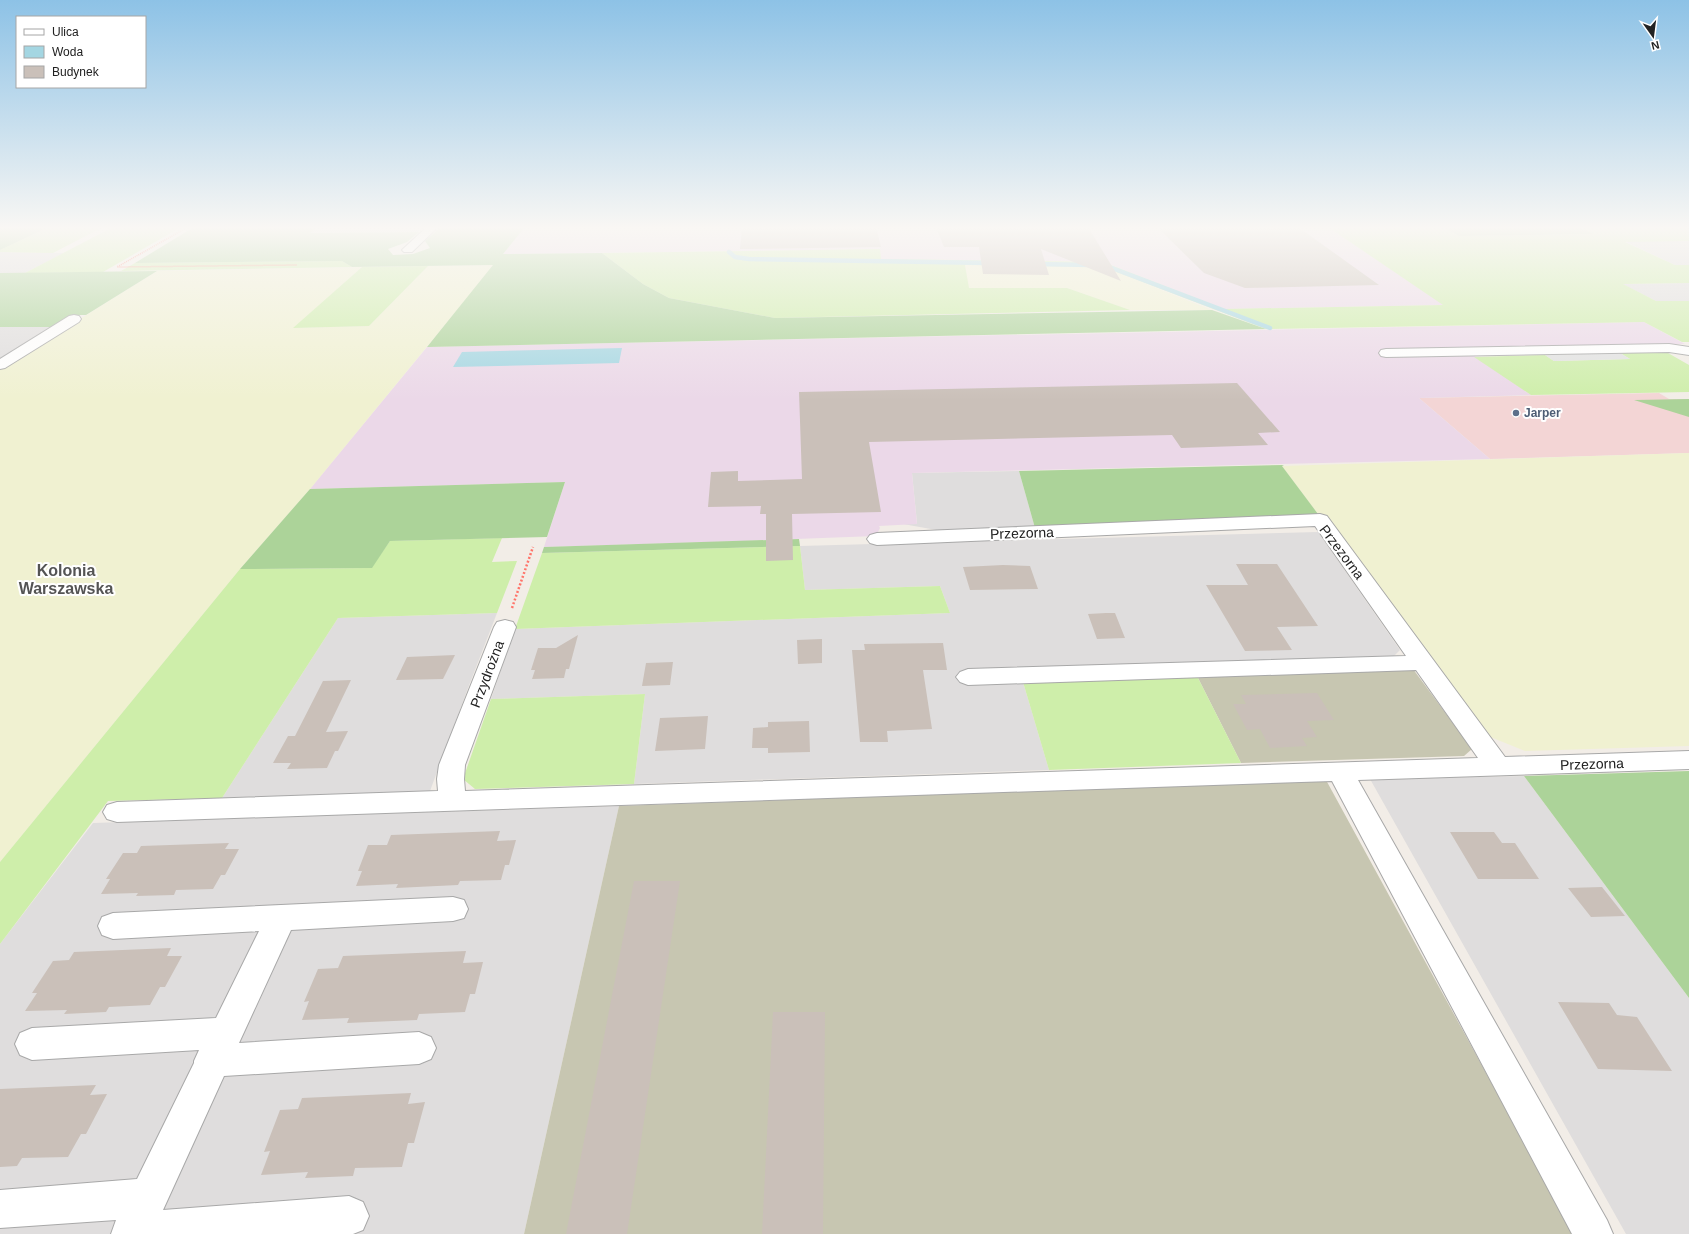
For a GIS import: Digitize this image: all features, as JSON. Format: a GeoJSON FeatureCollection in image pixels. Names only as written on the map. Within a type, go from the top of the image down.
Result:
{"type":"FeatureCollection","features":[{"type":"Feature","properties":{"kind":"street"},"geometry":{"type":"LineString","coordinates":[[0,365],[74,318]]}},
{"type":"Feature","properties":{"kind":"street"},"geometry":{"type":"LineString","coordinates":[[1386,353],[1669,348],[1689,351]]}},
{"type":"Feature","properties":{"kind":"street","name":"Przezorna"},"geometry":{"type":"LineString","coordinates":[[876,539],[1320,520],[1498,767],[1689,760]]}},
{"type":"Feature","properties":{"kind":"street","name":"Przydrożna"},"geometry":{"type":"LineString","coordinates":[[456,801],[451,790],[450,775],[452,765],[505,627]]}},
{"type":"Feature","properties":{"kind":"street"},"geometry":{"type":"LineString","coordinates":[[968,677],[1423,663]]}},
{"type":"Feature","properties":{"kind":"street"},"geometry":{"type":"LineString","coordinates":[[117,812],[1498,767]]}},
{"type":"Feature","properties":{"kind":"street"},"geometry":{"type":"LineString","coordinates":[[1341,773],[1593,1234]]}},
{"type":"Feature","properties":{"kind":"street"},"geometry":{"type":"LineString","coordinates":[[113,926],[453,909]]}},
{"type":"Feature","properties":{"kind":"street"},"geometry":{"type":"LineString","coordinates":[[281,918],[131,1233],[350,1216]]}},
{"type":"Feature","properties":{"kind":"street"},"geometry":{"type":"LineString","coordinates":[[32,1044],[419,1048]]}},
{"type":"Feature","properties":{"kind":"street"},"geometry":{"type":"LineString","coordinates":[[0,1209],[147,1198]]}},
{"type":"Feature","properties":{"kind":"path","name":"Przydrożna"},"geometry":{"type":"LineString","coordinates":[[505,627],[533,547]]}},
{"type":"Feature","properties":{"kind":"shaded area"},"geometry":{"type":"Polygon","coordinates":[[[135,285],[342,285],[294,328],[369,326],[410,285],[478,285],[310,489],[240,569],[0,862],[0,369],[135,285]]]}},
{"type":"Feature","properties":{"kind":"shaded area"},"geometry":{"type":"Polygon","coordinates":[[[968,285],[1148,285],[1212,310],[1130,310],[1067,288],[968,288],[968,285]]]}},
{"type":"Feature","properties":{"kind":"shaded area"},"geometry":{"type":"Polygon","coordinates":[[[1161,285],[1414,285],[1444,305],[1224,309],[1161,285]]]}},
{"type":"Feature","properties":{"kind":"shaded area"},"geometry":{"type":"Polygon","coordinates":[[[1623,285],[1689,285],[1689,301],[1656,301],[1623,285]]]}},
{"type":"Feature","properties":{"kind":"shaded area"},"geometry":{"type":"Polygon","coordinates":[[[1644,322],[1685,344],[1463,348],[1531,395],[1419,398],[1490,459],[912,473],[917,524],[879,526],[880,528],[876,536],[544,547],[565,482],[310,489],[427,347],[1644,322]]]}},
{"type":"Feature","properties":{"kind":"shaded area"},"geometry":{"type":"Polygon","coordinates":[[[0,327],[56,327],[0,362],[0,327]]]}},
{"type":"Feature","properties":{"kind":"shaded area"},"geometry":{"type":"Polygon","coordinates":[[[1620,353],[1630,359],[1554,361],[1545,355],[1620,353]]]}},
{"type":"Feature","properties":{"kind":"shaded area"},"geometry":{"type":"Polygon","coordinates":[[[1659,393],[1669,399],[1689,399],[1689,453],[1490,459],[1419,398],[1659,393]]]}},
{"type":"Feature","properties":{"kind":"shaded area"},"geometry":{"type":"Polygon","coordinates":[[[1689,453],[1689,746],[1525,751],[1488,736],[1433,668],[1325,514],[1318,514],[1282,466],[1689,453]]]}},
{"type":"Feature","properties":{"kind":"shaded area"},"geometry":{"type":"Polygon","coordinates":[[[1019,471],[1035,528],[942,531],[903,524],[917,523],[912,473],[1019,471]]]}},
{"type":"Feature","properties":{"kind":"shaded area"},"geometry":{"type":"Polygon","coordinates":[[[1318,532],[1400,650],[1392,658],[965,670],[968,684],[1023,682],[1049,770],[634,784],[645,694],[491,699],[515,629],[950,613],[940,586],[805,590],[800,546],[1318,532]]]}},
{"type":"Feature","properties":{"kind":"shaded area"},"geometry":{"type":"Polygon","coordinates":[[[497,613],[430,791],[222,798],[338,618],[497,613]]]}},
{"type":"Feature","properties":{"kind":"shaded area"},"geometry":{"type":"Polygon","coordinates":[[[1413,669],[1472,749],[1464,756],[1241,763],[1197,676],[1413,669]]]}},
{"type":"Feature","properties":{"kind":"shaded area"},"geometry":{"type":"Polygon","coordinates":[[[1524,776],[1689,998],[1689,1234],[1626,1234],[1370,779],[1524,776]]]}},
{"type":"Feature","properties":{"kind":"shaded area"},"geometry":{"type":"Polygon","coordinates":[[[1326,780],[1574,1234],[524,1234],[619,806],[1326,780]]]}},
{"type":"Feature","properties":{"kind":"shaded area"},"geometry":{"type":"Polygon","coordinates":[[[619,806],[524,1234],[0,1234],[0,944],[93,823],[619,806]]]}},
{"type":"Feature","properties":{"kind":"green space"},"geometry":{"type":"Polygon","coordinates":[[[0,285],[135,285],[86,315],[76,315],[55,327],[0,327],[0,285]]]}},
{"type":"Feature","properties":{"kind":"green space"},"geometry":{"type":"Polygon","coordinates":[[[342,285],[410,285],[369,326],[293,328],[342,285]]]}},
{"type":"Feature","properties":{"kind":"green space"},"geometry":{"type":"Polygon","coordinates":[[[477,285],[644,285],[669,298],[775,318],[1212,310],[1266,329],[427,347],[477,285]]]}},
{"type":"Feature","properties":{"kind":"green space"},"geometry":{"type":"Polygon","coordinates":[[[644,285],[968,285],[969,288],[1067,288],[1130,310],[775,318],[669,298],[644,285]]]}},
{"type":"Feature","properties":{"kind":"green space"},"geometry":{"type":"Polygon","coordinates":[[[1149,285],[1161,285],[1224,309],[1443,305],[1413,285],[1624,285],[1656,301],[1689,301],[1689,342],[1682,342],[1644,322],[1266,329],[1149,285]]]}},
{"type":"Feature","properties":{"kind":"green space"},"geometry":{"type":"Polygon","coordinates":[[[1620,353],[1668,353],[1689,365],[1689,392],[1531,395],[1474,357],[1545,355],[1554,361],[1630,359],[1620,353]]]}},
{"type":"Feature","properties":{"kind":"green space"},"geometry":{"type":"Polygon","coordinates":[[[1689,399],[1689,417],[1634,400],[1689,399]]]}},
{"type":"Feature","properties":{"kind":"green space"},"geometry":{"type":"Polygon","coordinates":[[[1284,465],[1282,466],[1318,514],[1035,528],[1019,471],[1284,465]]]}},
{"type":"Feature","properties":{"kind":"green space"},"geometry":{"type":"Polygon","coordinates":[[[565,482],[547,537],[390,541],[372,568],[240,569],[310,489],[565,482]]]}},
{"type":"Feature","properties":{"kind":"green space"},"geometry":{"type":"Polygon","coordinates":[[[502,538],[492,562],[517,561],[497,613],[338,618],[222,798],[108,801],[0,944],[0,862],[240,569],[371,568],[390,541],[502,538]]]}},
{"type":"Feature","properties":{"kind":"green space"},"geometry":{"type":"Polygon","coordinates":[[[799,539],[800,546],[542,553],[544,547],[799,539]]]}},
{"type":"Feature","properties":{"kind":"green space"},"geometry":{"type":"Polygon","coordinates":[[[800,546],[805,590],[940,586],[950,613],[515,629],[542,553],[800,546]]]}},
{"type":"Feature","properties":{"kind":"green space"},"geometry":{"type":"Polygon","coordinates":[[[1197,676],[1241,763],[1049,770],[1023,682],[1197,676]]]}},
{"type":"Feature","properties":{"kind":"green space"},"geometry":{"type":"Polygon","coordinates":[[[645,694],[634,784],[475,789],[463,779],[491,699],[645,694]]]}},
{"type":"Feature","properties":{"kind":"green space"},"geometry":{"type":"Polygon","coordinates":[[[1689,771],[1689,998],[1524,776],[1689,771]]]}},
{"type":"Feature","properties":{"kind":"water"},"geometry":{"type":"Polygon","coordinates":[[[622,348],[619,363],[453,367],[462,352],[622,348]]]}},
{"type":"Feature","properties":{"kind":"building"},"geometry":{"type":"Polygon","coordinates":[[[1236,285],[1379,285],[1245,288],[1236,285]]]}},
{"type":"Feature","properties":{"kind":"building"},"geometry":{"type":"Polygon","coordinates":[[[1237,383],[1280,432],[1258,433],[1268,445],[1181,448],[1172,435],[869,442],[881,512],[792,514],[793,560],[766,561],[766,514],[760,514],[761,506],[708,507],[711,472],[738,471],[738,481],[802,479],[799,392],[1237,383]]]}},
{"type":"Feature","properties":{"kind":"building"},"geometry":{"type":"Polygon","coordinates":[[[1236,564],[1277,564],[1318,626],[1277,627],[1292,650],[1245,651],[1206,585],[1248,585],[1236,564]]]}},
{"type":"Feature","properties":{"kind":"building"},"geometry":{"type":"Polygon","coordinates":[[[1003,565],[1030,566],[1038,589],[970,590],[963,567],[1003,565]]]}},
{"type":"Feature","properties":{"kind":"building"},"geometry":{"type":"Polygon","coordinates":[[[1115,613],[1125,638],[1097,639],[1088,614],[1115,613]]]}},
{"type":"Feature","properties":{"kind":"building"},"geometry":{"type":"Polygon","coordinates":[[[578,635],[569,669],[566,669],[564,678],[532,679],[535,670],[531,670],[538,648],[556,648],[578,635]]]}},
{"type":"Feature","properties":{"kind":"building"},"geometry":{"type":"Polygon","coordinates":[[[822,639],[822,663],[798,664],[797,640],[822,639]]]}},
{"type":"Feature","properties":{"kind":"building"},"geometry":{"type":"Polygon","coordinates":[[[943,643],[947,670],[923,670],[932,729],[887,731],[888,742],[860,742],[852,650],[865,650],[864,644],[943,643]]]}},
{"type":"Feature","properties":{"kind":"building"},"geometry":{"type":"Polygon","coordinates":[[[455,655],[443,679],[396,680],[407,657],[455,655]]]}},
{"type":"Feature","properties":{"kind":"building"},"geometry":{"type":"Polygon","coordinates":[[[673,662],[670,685],[642,686],[646,663],[673,662]]]}},
{"type":"Feature","properties":{"kind":"building"},"geometry":{"type":"Polygon","coordinates":[[[351,680],[326,732],[348,731],[338,751],[335,751],[327,768],[287,769],[291,763],[273,763],[288,736],[295,736],[323,681],[351,680]]]}},
{"type":"Feature","properties":{"kind":"building"},"geometry":{"type":"Polygon","coordinates":[[[1317,693],[1334,720],[1307,721],[1317,737],[1302,738],[1307,746],[1270,748],[1260,729],[1247,730],[1233,704],[1246,704],[1241,695],[1317,693]]]}},
{"type":"Feature","properties":{"kind":"building"},"geometry":{"type":"Polygon","coordinates":[[[708,716],[705,749],[655,751],[660,718],[708,716]]]}},
{"type":"Feature","properties":{"kind":"building"},"geometry":{"type":"Polygon","coordinates":[[[809,721],[810,752],[768,753],[768,748],[752,748],[753,728],[768,727],[768,722],[809,721]]]}},
{"type":"Feature","properties":{"kind":"building"},"geometry":{"type":"Polygon","coordinates":[[[500,831],[497,841],[516,840],[509,865],[505,865],[501,880],[460,881],[458,885],[396,888],[398,884],[356,886],[362,871],[358,871],[368,845],[387,845],[391,835],[500,831]]]}},
{"type":"Feature","properties":{"kind":"building"},"geometry":{"type":"Polygon","coordinates":[[[1450,832],[1494,832],[1502,843],[1515,843],[1539,879],[1478,879],[1450,832]]]}},
{"type":"Feature","properties":{"kind":"building"},"geometry":{"type":"Polygon","coordinates":[[[229,843],[225,849],[239,849],[225,875],[221,875],[213,889],[176,890],[174,895],[136,896],[138,893],[101,894],[110,879],[106,879],[123,853],[137,853],[141,846],[229,843]]]}},
{"type":"Feature","properties":{"kind":"building"},"geometry":{"type":"Polygon","coordinates":[[[634,881],[680,881],[627,1234],[566,1234],[634,881]]]}},
{"type":"Feature","properties":{"kind":"building"},"geometry":{"type":"Polygon","coordinates":[[[1602,887],[1625,916],[1591,917],[1568,888],[1602,887]]]}},
{"type":"Feature","properties":{"kind":"building"},"geometry":{"type":"Polygon","coordinates":[[[171,948],[167,956],[182,956],[165,987],[160,987],[150,1005],[109,1007],[106,1012],[64,1014],[67,1010],[25,1011],[37,993],[32,993],[53,961],[69,960],[74,952],[171,948]]]}},
{"type":"Feature","properties":{"kind":"building"},"geometry":{"type":"Polygon","coordinates":[[[466,951],[463,963],[483,962],[475,994],[470,994],[465,1012],[419,1014],[417,1020],[347,1023],[349,1018],[302,1020],[309,1001],[304,1002],[318,969],[338,968],[343,956],[466,951]]]}},
{"type":"Feature","properties":{"kind":"building"},"geometry":{"type":"Polygon","coordinates":[[[1558,1002],[1609,1003],[1617,1015],[1637,1017],[1672,1071],[1598,1069],[1558,1002]]]}},
{"type":"Feature","properties":{"kind":"building"},"geometry":{"type":"Polygon","coordinates":[[[773,1012],[825,1012],[823,1234],[762,1234],[773,1012]]]}},
{"type":"Feature","properties":{"kind":"building"},"geometry":{"type":"Polygon","coordinates":[[[96,1085],[90,1095],[107,1094],[86,1134],[81,1134],[68,1157],[22,1158],[17,1166],[0,1167],[0,1089],[96,1085]]]}},
{"type":"Feature","properties":{"kind":"building"},"geometry":{"type":"Polygon","coordinates":[[[411,1093],[408,1104],[425,1102],[414,1143],[408,1143],[402,1167],[355,1168],[353,1176],[305,1178],[308,1172],[261,1175],[270,1151],[264,1152],[280,1110],[298,1109],[302,1098],[411,1093]]]}},
{"type":"Feature","properties":{"kind":"waterway"},"geometry":{"type":"LineString","coordinates":[[1156,285],[1270,328]]}},
{"type":"Feature","properties":{"kind":"place","name":"Jarper"},"geometry":{"type":"Point","coordinates":[1516,413]}},
{"type":"Feature","properties":{"kind":"district","name":"Kolonia Warszawska"},"geometry":{"type":"Point","coordinates":[66,579]}}]}
